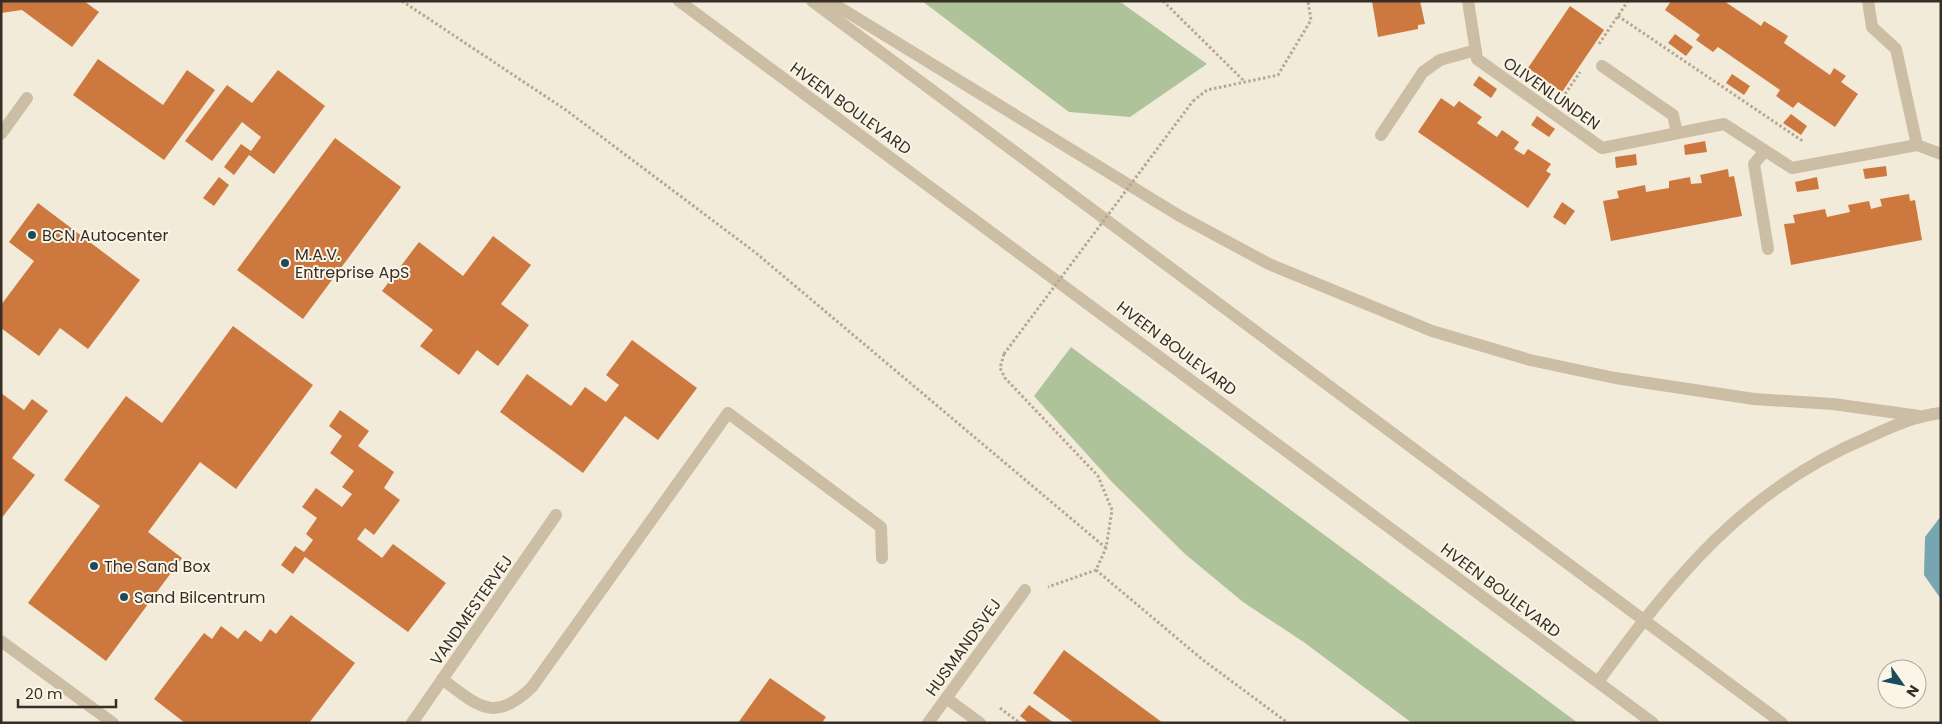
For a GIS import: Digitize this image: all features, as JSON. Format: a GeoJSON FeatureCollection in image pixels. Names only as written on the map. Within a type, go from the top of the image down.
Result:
{"type":"FeatureCollection","features":[{"type":"Feature","properties":{"kind":"street","name":"HVEEN BOULEVARD"},"geometry":{"type":"LineString","coordinates":[[679,1],[1653,723]]}},
{"type":"Feature","properties":{"kind":"street"},"geometry":{"type":"LineString","coordinates":[[812,1],[1782,723]]}},
{"type":"Feature","properties":{"kind":"street"},"geometry":{"type":"LineString","coordinates":[[829,1],[1186,219],[1268,264],[1423,327],[1530,360],[1615,378],[1754,399],[1833,404],[1919,416]]}},
{"type":"Feature","properties":{"kind":"street","name":"OLIVENLUNDEN"},"geometry":{"type":"LineString","coordinates":[[1468,1],[1477,59],[1602,148],[1724,124],[1764,152],[1792,168],[1917,145]]}},
{"type":"Feature","properties":{"kind":"street"},"geometry":{"type":"LineString","coordinates":[[1868,1],[1872,27],[1896,49],[1917,145],[1941,154]]}},
{"type":"Feature","properties":{"kind":"street"},"geometry":{"type":"LineString","coordinates":[[1382,135],[1423,72],[1440,60],[1476,50]]}},
{"type":"Feature","properties":{"kind":"street"},"geometry":{"type":"LineString","coordinates":[[1602,66],[1673,115],[1677,134]]}},
{"type":"Feature","properties":{"kind":"street"},"geometry":{"type":"LineString","coordinates":[[1,134],[27,98]]}},
{"type":"Feature","properties":{"kind":"street"},"geometry":{"type":"LineString","coordinates":[[1764,152],[1754,164],[1768,249]]}},
{"type":"Feature","properties":{"kind":"street"},"geometry":{"type":"LineString","coordinates":[[1598,682],[1642,620],[1721,532],[1791,478],[1834,451],[1919,416],[1941,412]]}},
{"type":"Feature","properties":{"kind":"street"},"geometry":{"type":"LineString","coordinates":[[442,679],[483,710],[504,709],[519,701],[532,687],[728,413],[881,527],[882,558]]}},
{"type":"Feature","properties":{"kind":"street","name":"VANDMESTERVEJ"},"geometry":{"type":"LineString","coordinates":[[412,723],[556,515]]}},
{"type":"Feature","properties":{"kind":"street","name":"HUSMANDSVEJ"},"geometry":{"type":"LineString","coordinates":[[928,723],[1025,590]]}},
{"type":"Feature","properties":{"kind":"street"},"geometry":{"type":"LineString","coordinates":[[1,641],[113,723]]}},
{"type":"Feature","properties":{"kind":"street"},"geometry":{"type":"LineString","coordinates":[[946,698],[980,723]]}},
{"type":"Feature","properties":{"kind":"path"},"geometry":{"type":"LineString","coordinates":[[402,1],[566,110],[756,253],[1106,548]]}},
{"type":"Feature","properties":{"kind":"path"},"geometry":{"type":"LineString","coordinates":[[1163,1],[1244,81]]}},
{"type":"Feature","properties":{"kind":"path"},"geometry":{"type":"LineString","coordinates":[[1025,590],[1050,587],[1096,570],[1106,548],[1112,510],[1098,476],[1005,378],[1000,368],[1004,354],[1193,101],[1207,90],[1278,75],[1311,20],[1308,1]]}},
{"type":"Feature","properties":{"kind":"path"},"geometry":{"type":"LineString","coordinates":[[1618,16],[1831,161]]}},
{"type":"Feature","properties":{"kind":"path"},"geometry":{"type":"LineString","coordinates":[[1096,570],[1203,660],[1288,723]]}},
{"type":"Feature","properties":{"kind":"green space"},"geometry":{"type":"Polygon","coordinates":[[[922,1],[1119,1],[1207,64],[1130,117],[1069,112],[922,1]]]}},
{"type":"Feature","properties":{"kind":"green space"},"geometry":{"type":"Polygon","coordinates":[[[1071,347],[1578,723],[1412,723],[1305,643],[1243,602],[1185,554],[1113,483],[1034,396],[1071,347]]]}},
{"type":"Feature","properties":{"kind":"water"},"geometry":{"type":"Polygon","coordinates":[[[1941,516],[1941,599],[1924,575],[1925,537],[1941,516]]]}},
{"type":"Feature","properties":{"kind":"building"},"geometry":{"type":"Polygon","coordinates":[[[1,1],[84,1],[99,12],[72,47],[22,10],[1,13],[1,1]]]}},
{"type":"Feature","properties":{"kind":"building"},"geometry":{"type":"Polygon","coordinates":[[[1372,1],[1420,1],[1425,24],[1418,25],[1418,29],[1378,37],[1372,1]]]}},
{"type":"Feature","properties":{"kind":"building"},"geometry":{"type":"Polygon","coordinates":[[[1671,1],[1724,1],[1761,26],[1764,21],[1788,36],[1784,43],[1830,75],[1834,68],[1846,76],[1841,82],[1858,94],[1835,127],[1798,102],[1793,108],[1776,96],[1780,90],[1718,47],[1713,52],[1696,40],[1700,35],[1665,10],[1671,1]]]}},
{"type":"Feature","properties":{"kind":"building"},"geometry":{"type":"Polygon","coordinates":[[[1570,6],[1604,30],[1562,92],[1528,68],[1570,6]]]}},
{"type":"Feature","properties":{"kind":"building"},"geometry":{"type":"Polygon","coordinates":[[[1675,34],[1693,47],[1686,56],[1668,43],[1675,34]]]}},
{"type":"Feature","properties":{"kind":"building"},"geometry":{"type":"Polygon","coordinates":[[[98,59],[163,105],[187,70],[215,90],[164,160],[73,95],[98,59]]]}},
{"type":"Feature","properties":{"kind":"building"},"geometry":{"type":"Polygon","coordinates":[[[278,70],[325,106],[274,174],[249,155],[234,175],[224,167],[241,144],[251,151],[261,137],[242,122],[212,161],[185,141],[227,85],[252,103],[278,70]]]}},
{"type":"Feature","properties":{"kind":"building"},"geometry":{"type":"Polygon","coordinates":[[[1732,74],[1750,86],[1744,95],[1726,83],[1732,74]]]}},
{"type":"Feature","properties":{"kind":"building"},"geometry":{"type":"Polygon","coordinates":[[[1479,76],[1497,89],[1491,98],[1473,85],[1479,76]]]}},
{"type":"Feature","properties":{"kind":"building"},"geometry":{"type":"Polygon","coordinates":[[[1441,98],[1454,107],[1459,101],[1482,117],[1477,123],[1497,137],[1502,130],[1519,142],[1514,149],[1524,155],[1528,149],[1551,164],[1546,171],[1551,174],[1528,208],[1418,132],[1441,98]]]}},
{"type":"Feature","properties":{"kind":"building"},"geometry":{"type":"Polygon","coordinates":[[[1791,114],[1807,126],[1801,135],[1783,123],[1791,114]]]}},
{"type":"Feature","properties":{"kind":"building"},"geometry":{"type":"Polygon","coordinates":[[[1537,116],[1555,129],[1549,137],[1531,125],[1537,116]]]}},
{"type":"Feature","properties":{"kind":"building"},"geometry":{"type":"Polygon","coordinates":[[[335,138],[401,187],[303,319],[237,270],[335,138]]]}},
{"type":"Feature","properties":{"kind":"building"},"geometry":{"type":"Polygon","coordinates":[[[1705,141],[1707,152],[1685,155],[1684,145],[1705,141]]]}},
{"type":"Feature","properties":{"kind":"building"},"geometry":{"type":"Polygon","coordinates":[[[1636,154],[1637,165],[1616,168],[1615,157],[1636,154]]]}},
{"type":"Feature","properties":{"kind":"building"},"geometry":{"type":"Polygon","coordinates":[[[1886,166],[1887,176],[1865,179],[1863,169],[1886,166]]]}},
{"type":"Feature","properties":{"kind":"building"},"geometry":{"type":"Polygon","coordinates":[[[1728,169],[1729,177],[1734,176],[1742,216],[1611,241],[1603,201],[1619,198],[1617,191],[1645,185],[1646,192],[1669,188],[1669,181],[1690,177],[1691,184],[1702,183],[1700,175],[1728,169]]]}},
{"type":"Feature","properties":{"kind":"building"},"geometry":{"type":"Polygon","coordinates":[[[219,177],[229,185],[214,206],[203,198],[219,177]]]}},
{"type":"Feature","properties":{"kind":"building"},"geometry":{"type":"Polygon","coordinates":[[[1817,177],[1819,189],[1797,192],[1795,182],[1817,177]]]}},
{"type":"Feature","properties":{"kind":"building"},"geometry":{"type":"Polygon","coordinates":[[[1909,194],[1910,201],[1915,200],[1922,240],[1791,265],[1784,224],[1795,223],[1793,215],[1825,209],[1827,217],[1850,212],[1848,205],[1869,201],[1871,209],[1882,206],[1880,199],[1909,194]]]}},
{"type":"Feature","properties":{"kind":"building"},"geometry":{"type":"Polygon","coordinates":[[[1562,202],[1575,211],[1565,225],[1553,217],[1562,202]]]}},
{"type":"Feature","properties":{"kind":"building"},"geometry":{"type":"Polygon","coordinates":[[[38,203],[140,280],[88,349],[60,328],[39,356],[1,328],[1,305],[34,261],[9,242],[38,203]]]}},
{"type":"Feature","properties":{"kind":"building"},"geometry":{"type":"Polygon","coordinates":[[[493,236],[531,265],[501,304],[529,325],[498,366],[477,350],[459,375],[420,346],[433,330],[382,291],[419,242],[463,276],[493,236]]]}},
{"type":"Feature","properties":{"kind":"building"},"geometry":{"type":"Polygon","coordinates":[[[233,326],[313,385],[236,489],[200,462],[148,532],[182,558],[106,661],[28,603],[100,506],[64,480],[126,396],[162,423],[233,326]]]}},
{"type":"Feature","properties":{"kind":"building"},"geometry":{"type":"Polygon","coordinates":[[[632,340],[697,388],[658,440],[625,416],[583,473],[500,412],[527,374],[571,406],[585,387],[606,402],[619,385],[606,375],[632,340]]]}},
{"type":"Feature","properties":{"kind":"building"},"geometry":{"type":"Polygon","coordinates":[[[1,393],[24,410],[32,399],[48,411],[12,458],[35,475],[1,519],[1,393]]]}},
{"type":"Feature","properties":{"kind":"building"},"geometry":{"type":"Polygon","coordinates":[[[340,410],[369,431],[358,446],[394,472],[384,488],[400,500],[374,535],[365,528],[357,539],[382,558],[393,544],[446,583],[408,632],[305,557],[293,574],[281,565],[295,546],[304,552],[313,540],[306,534],[317,518],[302,507],[316,488],[342,507],[352,494],[342,487],[354,471],[330,453],[342,436],[329,426],[340,410]]]}},
{"type":"Feature","properties":{"kind":"building"},"geometry":{"type":"Polygon","coordinates":[[[291,615],[355,663],[309,723],[185,723],[154,699],[204,633],[212,639],[221,626],[238,639],[245,630],[261,642],[270,629],[276,634],[291,615]]]}},
{"type":"Feature","properties":{"kind":"building"},"geometry":{"type":"Polygon","coordinates":[[[1064,650],[1163,723],[1074,723],[1033,693],[1064,650]]]}},
{"type":"Feature","properties":{"kind":"building"},"geometry":{"type":"Polygon","coordinates":[[[770,678],[826,717],[822,723],[738,723],[770,678]]]}},
{"type":"Feature","properties":{"kind":"building"},"geometry":{"type":"Polygon","coordinates":[[[1029,705],[1054,723],[1029,723],[1020,716],[1029,705]]]}},
{"type":"Feature","properties":{"kind":"place","name":"BCN Autocenter"},"geometry":{"type":"Point","coordinates":[32,235]}},
{"type":"Feature","properties":{"kind":"place","name":"M.A.V. Entreprise ApS"},"geometry":{"type":"Point","coordinates":[285,263]}},
{"type":"Feature","properties":{"kind":"place","name":"The Sand Box"},"geometry":{"type":"Point","coordinates":[94,566]}},
{"type":"Feature","properties":{"kind":"place","name":"Sand Bilcentrum"},"geometry":{"type":"Point","coordinates":[124,597]}}]}
